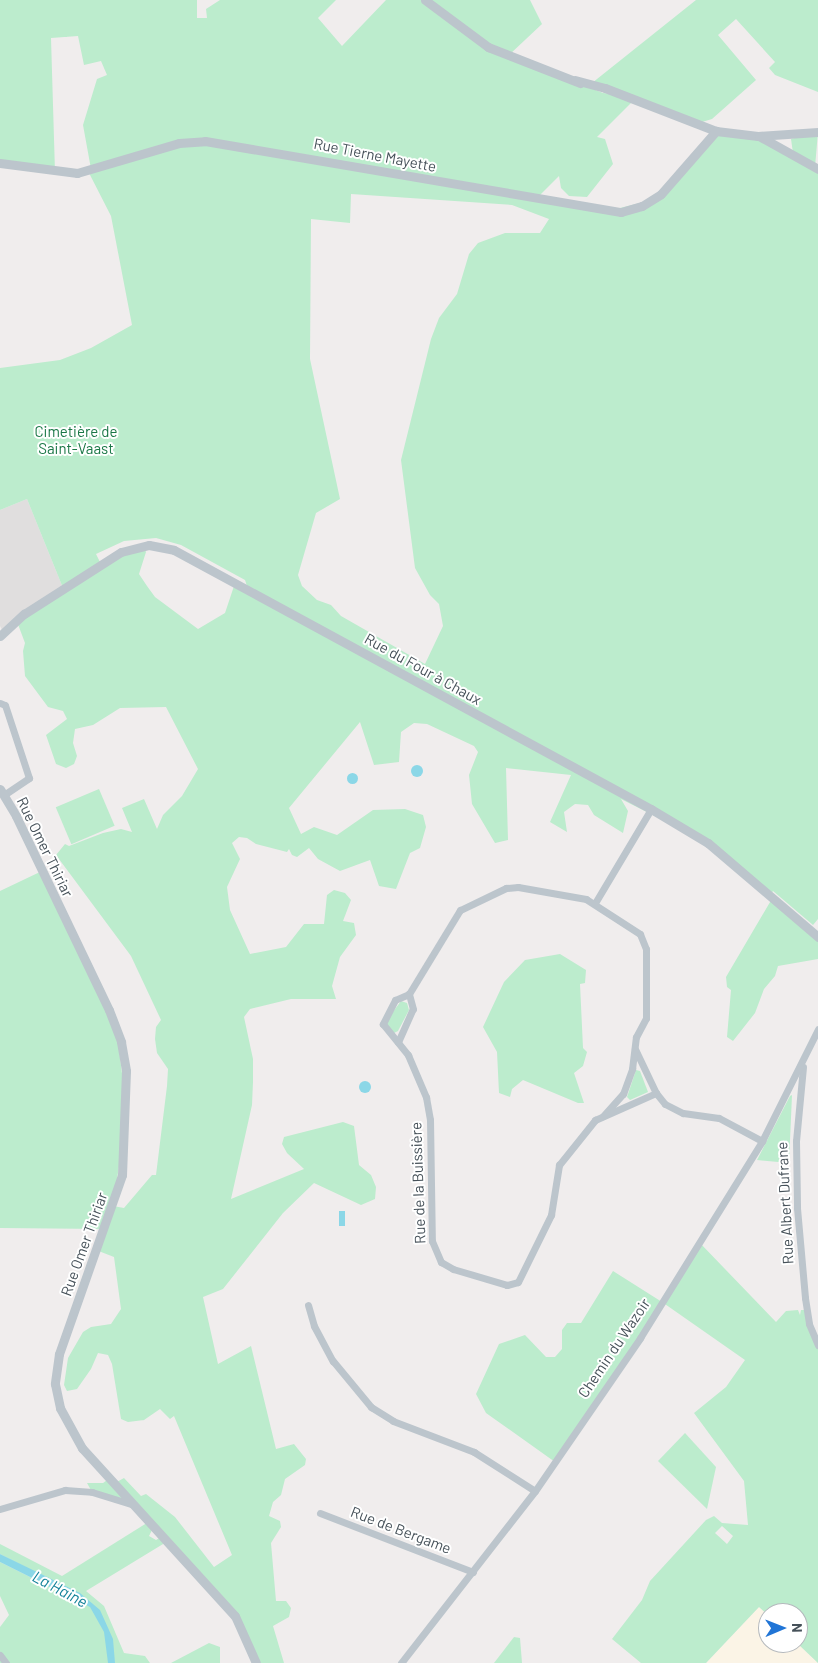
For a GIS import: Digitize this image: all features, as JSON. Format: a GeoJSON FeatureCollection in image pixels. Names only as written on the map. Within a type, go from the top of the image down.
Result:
{"type":"FeatureCollection","features":[{"type":"Feature","properties":{"kind":"street"},"geometry":{"type":"LineString","coordinates":[[425,0],[488,48],[575,80],[605,88],[616,94],[716,131],[758,136],[818,132]]}},
{"type":"Feature","properties":{"kind":"street","name":"Rue Tierne Mayette"},"geometry":{"type":"LineString","coordinates":[[0,163],[77,173],[179,143],[205,141],[621,212],[642,206],[660,194],[716,131]]}},
{"type":"Feature","properties":{"kind":"street"},"geometry":{"type":"LineString","coordinates":[[758,136],[818,169]]}},
{"type":"Feature","properties":{"kind":"street","name":"Rue du Four à Chaux"},"geometry":{"type":"LineString","coordinates":[[0,636],[33,608],[121,552],[143,546],[166,547],[652,809],[708,843],[818,937]]}},
{"type":"Feature","properties":{"kind":"street"},"geometry":{"type":"LineString","coordinates":[[0,702],[5,705],[29,780],[2,792]]}},
{"type":"Feature","properties":{"kind":"street","name":"Rue Omer Thiriar"},"geometry":{"type":"LineString","coordinates":[[2,792],[109,1010],[124,1055],[127,1113],[122,1175],[59,1354],[55,1384],[60,1408],[72,1434],[235,1616],[256,1663]]}},
{"type":"Feature","properties":{"kind":"street"},"geometry":{"type":"LineString","coordinates":[[596,903],[652,809]]}},
{"type":"Feature","properties":{"kind":"street","name":"Rue de la Buissière"},"geometry":{"type":"LineString","coordinates":[[515,887],[586,899],[596,903],[635,929],[645,943],[647,1012],[634,1049],[624,1094],[603,1116],[582,1133],[559,1165],[551,1215],[518,1282],[507,1284],[448,1267],[433,1249],[430,1120],[426,1097],[414,1065],[398,1042],[385,1029],[384,1020],[395,1000],[409,994],[456,914],[472,904],[515,887]]}},
{"type":"Feature","properties":{"kind":"street"},"geometry":{"type":"LineString","coordinates":[[398,1042],[413,1009],[409,994]]}},
{"type":"Feature","properties":{"kind":"street","name":"Chemin du Wazoir"},"geometry":{"type":"LineString","coordinates":[[401,1663],[535,1491],[640,1338],[762,1141],[806,1057],[818,1029]]}},
{"type":"Feature","properties":{"kind":"street"},"geometry":{"type":"LineString","coordinates":[[634,1049],[656,1094],[678,1111],[714,1116],[762,1141]]}},
{"type":"Feature","properties":{"kind":"street","name":"Rue Albert Dufrane"},"geometry":{"type":"LineString","coordinates":[[806,1057],[797,1120],[797,1208],[805,1298],[809,1324],[818,1345]]}},
{"type":"Feature","properties":{"kind":"street","name":"Rue de la Buissière"},"geometry":{"type":"LineString","coordinates":[[603,1116],[656,1094]]}},
{"type":"Feature","properties":{"kind":"street"},"geometry":{"type":"LineString","coordinates":[[308,1304],[314,1326],[332,1361],[371,1407],[393,1421],[474,1452],[535,1491]]}},
{"type":"Feature","properties":{"kind":"street"},"geometry":{"type":"LineString","coordinates":[[0,1509],[65,1490],[92,1492],[134,1505]]}},
{"type":"Feature","properties":{"kind":"street","name":"Rue de Bergame"},"geometry":{"type":"LineString","coordinates":[[320,1513],[473,1572]]}},
{"type":"Feature","properties":{"kind":"street"},"geometry":{"type":"LineString","coordinates":[[0,1655],[6,1663]]}},
{"type":"Feature","properties":{"kind":"shaded area"},"geometry":{"type":"Polygon","coordinates":[[[27,499],[63,588],[3,632],[0,626],[0,510],[27,499]]]}},
{"type":"Feature","properties":{"kind":"shaded area"},"geometry":{"type":"Polygon","coordinates":[[[758,1608],[758,1653],[808,1653],[818,1663],[706,1663],[758,1608]]]}},
{"type":"Feature","properties":{"kind":"green space","name":"Cimetière de Saint-Vaast"},"geometry":{"type":"Polygon","coordinates":[[[0,0],[197,0],[197,18],[207,18],[206,9],[220,0],[336,0],[318,18],[342,46],[386,0],[530,0],[542,24],[509,55],[603,93],[614,94],[592,83],[696,0],[818,0],[818,92],[775,75],[769,68],[775,62],[736,19],[718,35],[756,80],[712,119],[702,122],[633,101],[597,137],[605,139],[613,164],[587,197],[569,196],[561,188],[559,176],[536,199],[608,211],[652,200],[716,131],[758,136],[793,153],[791,139],[818,132],[815,167],[818,169],[818,919],[813,925],[773,891],[770,895],[708,843],[621,799],[628,811],[623,833],[594,815],[588,805],[575,804],[564,812],[567,832],[550,822],[571,775],[506,768],[508,840],[495,843],[472,804],[469,775],[478,752],[474,746],[427,724],[414,723],[401,732],[399,762],[374,765],[360,722],[289,808],[301,834],[314,827],[337,835],[373,810],[405,809],[423,815],[426,827],[420,848],[410,853],[396,889],[379,886],[370,860],[340,871],[318,859],[309,848],[297,857],[292,855],[289,849],[287,852],[256,844],[247,838],[239,837],[232,843],[240,859],[227,887],[230,910],[250,954],[286,947],[304,924],[324,924],[327,895],[334,890],[345,893],[351,900],[343,921],[354,923],[356,935],[340,957],[332,986],[336,999],[291,999],[250,1009],[244,1017],[253,1059],[252,1105],[231,1199],[304,1169],[287,1153],[282,1144],[284,1137],[343,1122],[354,1126],[359,1165],[371,1175],[376,1187],[375,1199],[361,1205],[314,1183],[283,1213],[223,1289],[203,1297],[218,1364],[251,1346],[276,1449],[294,1444],[306,1459],[305,1465],[285,1479],[281,1495],[273,1502],[269,1516],[280,1521],[281,1527],[271,1543],[276,1601],[286,1601],[291,1608],[289,1617],[273,1626],[284,1663],[256,1663],[245,1632],[168,1541],[86,1591],[104,1606],[124,1653],[145,1656],[150,1663],[0,1663],[0,1627],[9,1615],[0,1596],[0,1562],[42,1583],[47,1578],[0,1554],[0,1544],[62,1576],[150,1521],[135,1505],[92,1492],[87,1483],[103,1483],[110,1478],[115,1483],[124,1478],[141,1496],[146,1494],[175,1517],[214,1567],[232,1555],[174,1416],[170,1419],[160,1409],[144,1420],[128,1422],[121,1419],[112,1364],[108,1355],[98,1353],[91,1369],[77,1389],[67,1391],[64,1385],[68,1358],[83,1332],[91,1327],[111,1324],[121,1309],[114,1257],[96,1250],[104,1229],[0,1228],[0,891],[42,871],[116,1026],[127,1113],[113,1206],[124,1208],[152,1175],[156,1175],[168,1069],[157,1053],[155,1039],[156,1027],[161,1020],[131,956],[56,855],[65,844],[69,846],[103,833],[121,829],[132,832],[122,808],[144,799],[157,829],[163,815],[182,796],[198,769],[166,707],[120,708],[93,725],[75,729],[73,743],[77,756],[74,764],[66,768],[56,764],[46,735],[67,719],[63,711],[48,707],[25,676],[23,651],[25,643],[16,619],[63,588],[27,499],[0,510],[0,368],[60,360],[91,348],[132,325],[111,216],[88,171],[91,169],[83,125],[97,79],[107,75],[101,61],[84,65],[78,36],[51,38],[55,172],[0,163],[0,0]],[[351,194],[350,223],[311,219],[310,359],[340,499],[316,513],[298,575],[302,586],[317,600],[331,605],[341,616],[425,664],[443,626],[439,604],[430,595],[415,568],[401,460],[431,339],[439,318],[457,294],[469,254],[478,243],[505,233],[540,233],[549,219],[512,205],[351,194]],[[156,538],[124,541],[96,554],[101,564],[143,546],[146,552],[139,574],[155,597],[198,629],[225,613],[235,583],[248,589],[245,580],[181,545],[156,538]],[[154,1526],[149,1536],[156,1540],[163,1536],[154,1526]]]}},
{"type":"Feature","properties":{"kind":"green space"},"geometry":{"type":"Polygon","coordinates":[[[99,789],[115,826],[71,844],[56,807],[99,789]]]}},
{"type":"Feature","properties":{"kind":"green space"},"geometry":{"type":"Polygon","coordinates":[[[773,897],[818,937],[818,959],[778,966],[775,976],[764,989],[755,1013],[733,1041],[727,1037],[731,990],[727,987],[726,977],[773,897]]]}},
{"type":"Feature","properties":{"kind":"green space"},"geometry":{"type":"Polygon","coordinates":[[[560,954],[586,970],[585,983],[580,984],[583,1048],[587,1052],[583,1066],[574,1073],[584,1103],[578,1103],[523,1080],[512,1089],[510,1097],[499,1093],[497,1052],[483,1027],[504,982],[525,960],[560,954]]]}},
{"type":"Feature","properties":{"kind":"green space"},"geometry":{"type":"Polygon","coordinates":[[[401,1001],[407,1003],[409,1010],[398,1031],[394,1033],[387,1025],[387,1020],[401,1001]]]}},
{"type":"Feature","properties":{"kind":"green space"},"geometry":{"type":"Polygon","coordinates":[[[636,1070],[640,1071],[648,1092],[630,1100],[627,1097],[636,1070]]]}},
{"type":"Feature","properties":{"kind":"green space"},"geometry":{"type":"Polygon","coordinates":[[[792,1095],[789,1163],[757,1160],[790,1096],[792,1095]]]}},
{"type":"Feature","properties":{"kind":"green space"},"geometry":{"type":"Polygon","coordinates":[[[699,1242],[776,1322],[786,1311],[798,1310],[800,1315],[801,1310],[807,1310],[818,1345],[818,1663],[808,1653],[808,1603],[758,1603],[758,1608],[706,1663],[641,1663],[612,1639],[642,1600],[650,1581],[706,1520],[714,1516],[722,1523],[748,1525],[744,1481],[694,1413],[726,1387],[745,1360],[662,1302],[699,1242]],[[722,1526],[715,1533],[727,1544],[733,1536],[722,1526]]]}},
{"type":"Feature","properties":{"kind":"green space"},"geometry":{"type":"Polygon","coordinates":[[[613,1271],[662,1302],[555,1462],[486,1413],[476,1394],[499,1344],[525,1335],[546,1357],[555,1357],[562,1349],[562,1330],[567,1323],[581,1323],[613,1271]]]}},
{"type":"Feature","properties":{"kind":"green space"},"geometry":{"type":"Polygon","coordinates":[[[685,1433],[716,1467],[707,1509],[658,1461],[685,1433]]]}},
{"type":"Feature","properties":{"kind":"green space"},"geometry":{"type":"Polygon","coordinates":[[[514,1637],[520,1638],[522,1663],[494,1663],[514,1637]]]}},
{"type":"Feature","properties":{"kind":"green space"},"geometry":{"type":"Polygon","coordinates":[[[209,1643],[220,1647],[220,1663],[171,1663],[209,1643]]]}},
{"type":"Feature","properties":{"kind":"water"},"geometry":{"type":"Polygon","coordinates":[[[417,765],[423,771],[417,777],[411,771],[417,765]]]}},
{"type":"Feature","properties":{"kind":"water"},"geometry":{"type":"Polygon","coordinates":[[[352,772],[358,778],[352,784],[346,778],[352,772]]]}},
{"type":"Feature","properties":{"kind":"water"},"geometry":{"type":"Polygon","coordinates":[[[365,1081],[371,1087],[365,1093],[359,1087],[365,1081]]]}},
{"type":"Feature","properties":{"kind":"water"},"geometry":{"type":"Polygon","coordinates":[[[339,1211],[345,1211],[345,1226],[339,1226],[339,1211]]]}},
{"type":"Feature","properties":{"kind":"water","name":"La Haine"},"geometry":{"type":"Polygon","coordinates":[[[0,1554],[80,1593],[100,1610],[113,1639],[115,1663],[108,1663],[104,1632],[90,1607],[0,1562],[0,1554]]]}}]}
